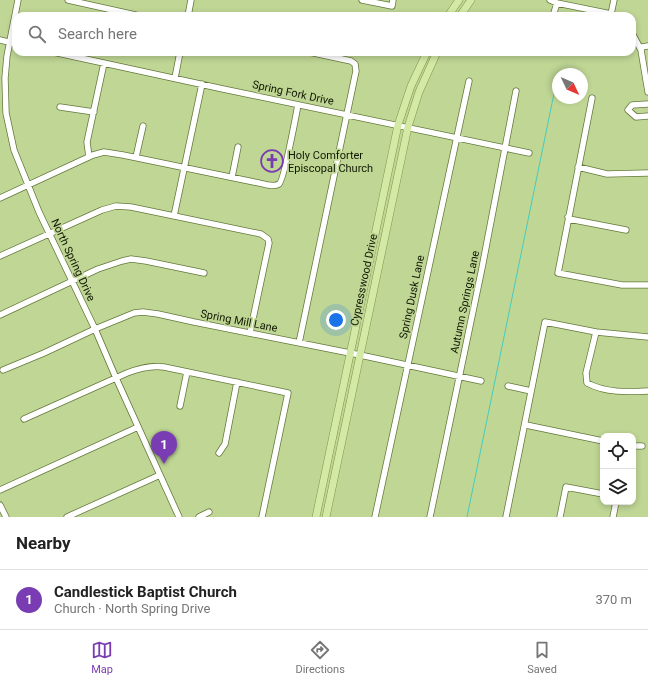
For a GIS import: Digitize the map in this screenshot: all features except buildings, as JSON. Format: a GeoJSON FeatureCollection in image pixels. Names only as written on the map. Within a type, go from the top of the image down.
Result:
{"type":"FeatureCollection","features":[{"type":"Feature","properties":{"kind":"main road"},"geometry":{"type":"LineString","coordinates":[[451,12],[459,0]]}},
{"type":"Feature","properties":{"kind":"main road"},"geometry":{"type":"LineString","coordinates":[[463,12],[471,0]]}},
{"type":"Feature","properties":{"kind":"main road","name":"Cypresswood Drive"},"geometry":{"type":"LineString","coordinates":[[316,517],[398,125],[413,82],[425,56]]}},
{"type":"Feature","properties":{"kind":"main road","name":"Cypresswood Drive"},"geometry":{"type":"LineString","coordinates":[[326,517],[408,127],[419,92],[435,56]]}},
{"type":"Feature","properties":{"kind":"main road"},"geometry":{"type":"LineString","coordinates":[[375,236],[384,238]]}},
{"type":"Feature","properties":{"kind":"main road"},"geometry":{"type":"LineString","coordinates":[[330,451],[339,453]]}},
{"type":"Feature","properties":{"kind":"street","name":"North Spring Drive"},"geometry":{"type":"LineString","coordinates":[[15,12],[18,0]]}},
{"type":"Feature","properties":{"kind":"street"},"geometry":{"type":"LineString","coordinates":[[68,0],[122,12]]}},
{"type":"Feature","properties":{"kind":"street"},"geometry":{"type":"LineString","coordinates":[[189,12],[191,0]]}},
{"type":"Feature","properties":{"kind":"street"},"geometry":{"type":"LineString","coordinates":[[362,0],[392,3]]}},
{"type":"Feature","properties":{"kind":"street"},"geometry":{"type":"LineString","coordinates":[[550,0],[557,3],[599,12]]}},
{"type":"Feature","properties":{"kind":"street"},"geometry":{"type":"LineString","coordinates":[[613,12],[614,0]]}},
{"type":"Feature","properties":{"kind":"street"},"geometry":{"type":"LineString","coordinates":[[554,12],[557,3]]}},
{"type":"Feature","properties":{"kind":"street","name":"North Spring Drive"},"geometry":{"type":"LineString","coordinates":[[12,28],[5,78],[6,113],[14,150],[28,185],[95,329],[179,517]]}},
{"type":"Feature","properties":{"kind":"street"},"geometry":{"type":"LineString","coordinates":[[0,40],[12,43]]}},
{"type":"Feature","properties":{"kind":"street"},"geometry":{"type":"LineString","coordinates":[[636,41],[641,50],[648,92]]}},
{"type":"Feature","properties":{"kind":"street"},"geometry":{"type":"LineString","coordinates":[[641,50],[642,48],[648,46]]}},
{"type":"Feature","properties":{"kind":"street","name":"Spring Fork Drive"},"geometry":{"type":"LineString","coordinates":[[72,56],[529,153]]}},
{"type":"Feature","properties":{"kind":"street"},"geometry":{"type":"LineString","coordinates":[[174,78],[179,56]]}},
{"type":"Feature","properties":{"kind":"street"},"geometry":{"type":"LineString","coordinates":[[299,343],[356,71],[355,64],[351,61],[328,56]]}},
{"type":"Feature","properties":{"kind":"street"},"geometry":{"type":"LineString","coordinates":[[89,156],[88,142],[104,63]]}},
{"type":"Feature","properties":{"kind":"street","name":"Spring Dusk Lane"},"geometry":{"type":"LineString","coordinates":[[375,517],[469,81]]}},
{"type":"Feature","properties":{"kind":"street"},"geometry":{"type":"LineString","coordinates":[[174,216],[202,84]]}},
{"type":"Feature","properties":{"kind":"street","name":"Autumn Springs Lane"},"geometry":{"type":"LineString","coordinates":[[430,517],[460,377],[516,91]]}},
{"type":"Feature","properties":{"kind":"street"},"geometry":{"type":"LineString","coordinates":[[592,98],[558,274],[622,285],[648,285]]}},
{"type":"Feature","properties":{"kind":"street"},"geometry":{"type":"LineString","coordinates":[[648,104],[632,105],[628,110],[636,117],[648,116]]}},
{"type":"Feature","properties":{"kind":"street"},"geometry":{"type":"LineString","coordinates":[[0,198],[89,156],[104,152],[274,185],[279,184],[282,178],[298,105]]}},
{"type":"Feature","properties":{"kind":"street"},"geometry":{"type":"LineString","coordinates":[[60,107],[94,112]]}},
{"type":"Feature","properties":{"kind":"street"},"geometry":{"type":"LineString","coordinates":[[136,157],[143,126]]}},
{"type":"Feature","properties":{"kind":"street"},"geometry":{"type":"LineString","coordinates":[[232,177],[238,147]]}},
{"type":"Feature","properties":{"kind":"street"},"geometry":{"type":"LineString","coordinates":[[578,168],[606,174],[648,173]]}},
{"type":"Feature","properties":{"kind":"street"},"geometry":{"type":"LineString","coordinates":[[0,256],[102,210],[116,206],[131,207],[261,234],[268,239],[268,248],[250,333]]}},
{"type":"Feature","properties":{"kind":"street"},"geometry":{"type":"LineString","coordinates":[[568,217],[569,219],[626,230]]}},
{"type":"Feature","properties":{"kind":"street"},"geometry":{"type":"LineString","coordinates":[[0,315],[112,264],[132,259],[204,273]]}},
{"type":"Feature","properties":{"kind":"street","name":"Spring Mill Lane"},"geometry":{"type":"LineString","coordinates":[[3,370],[95,329],[134,313],[143,312],[360,355],[481,381]]}},
{"type":"Feature","properties":{"kind":"street"},"geometry":{"type":"LineString","coordinates":[[506,517],[526,425],[531,391],[545,322],[596,332],[648,337]]}},
{"type":"Feature","properties":{"kind":"street"},"geometry":{"type":"LineString","coordinates":[[596,332],[586,373],[587,383],[596,388],[618,392],[648,392]]}},
{"type":"Feature","properties":{"kind":"street"},"geometry":{"type":"LineString","coordinates":[[24,419],[139,368],[148,367],[164,367],[288,393],[262,517]]}},
{"type":"Feature","properties":{"kind":"street"},"geometry":{"type":"LineString","coordinates":[[180,406],[187,372]]}},
{"type":"Feature","properties":{"kind":"street"},"geometry":{"type":"LineString","coordinates":[[220,453],[225,444],[237,382]]}},
{"type":"Feature","properties":{"kind":"street"},"geometry":{"type":"LineString","coordinates":[[508,386],[531,391]]}},
{"type":"Feature","properties":{"kind":"street"},"geometry":{"type":"LineString","coordinates":[[526,425],[600,440]]}},
{"type":"Feature","properties":{"kind":"street"},"geometry":{"type":"LineString","coordinates":[[0,490],[138,427]]}},
{"type":"Feature","properties":{"kind":"street"},"geometry":{"type":"LineString","coordinates":[[636,446],[642,446]]}},
{"type":"Feature","properties":{"kind":"street"},"geometry":{"type":"LineString","coordinates":[[67,517],[160,475]]}},
{"type":"Feature","properties":{"kind":"street"},"geometry":{"type":"LineString","coordinates":[[560,517],[566,487],[600,493]]}},
{"type":"Feature","properties":{"kind":"street"},"geometry":{"type":"LineString","coordinates":[[0,505],[6,517]]}},
{"type":"Feature","properties":{"kind":"street"},"geometry":{"type":"LineString","coordinates":[[613,517],[615,505]]}},
{"type":"Feature","properties":{"kind":"street"},"geometry":{"type":"LineString","coordinates":[[199,517],[209,512]]}},
{"type":"Feature","properties":{"kind":"waterway"},"geometry":{"type":"LineString","coordinates":[[467,517],[552,103]]}},
{"type":"Feature","properties":{"kind":"place","name":"Holy Comforter Episcopal Church"},"geometry":{"type":"Point","coordinates":[272,161]}},
{"type":"Feature","properties":{"kind":"place","name":"Candlestick Baptist Church"},"geometry":{"type":"Point","coordinates":[164,464]}}]}
